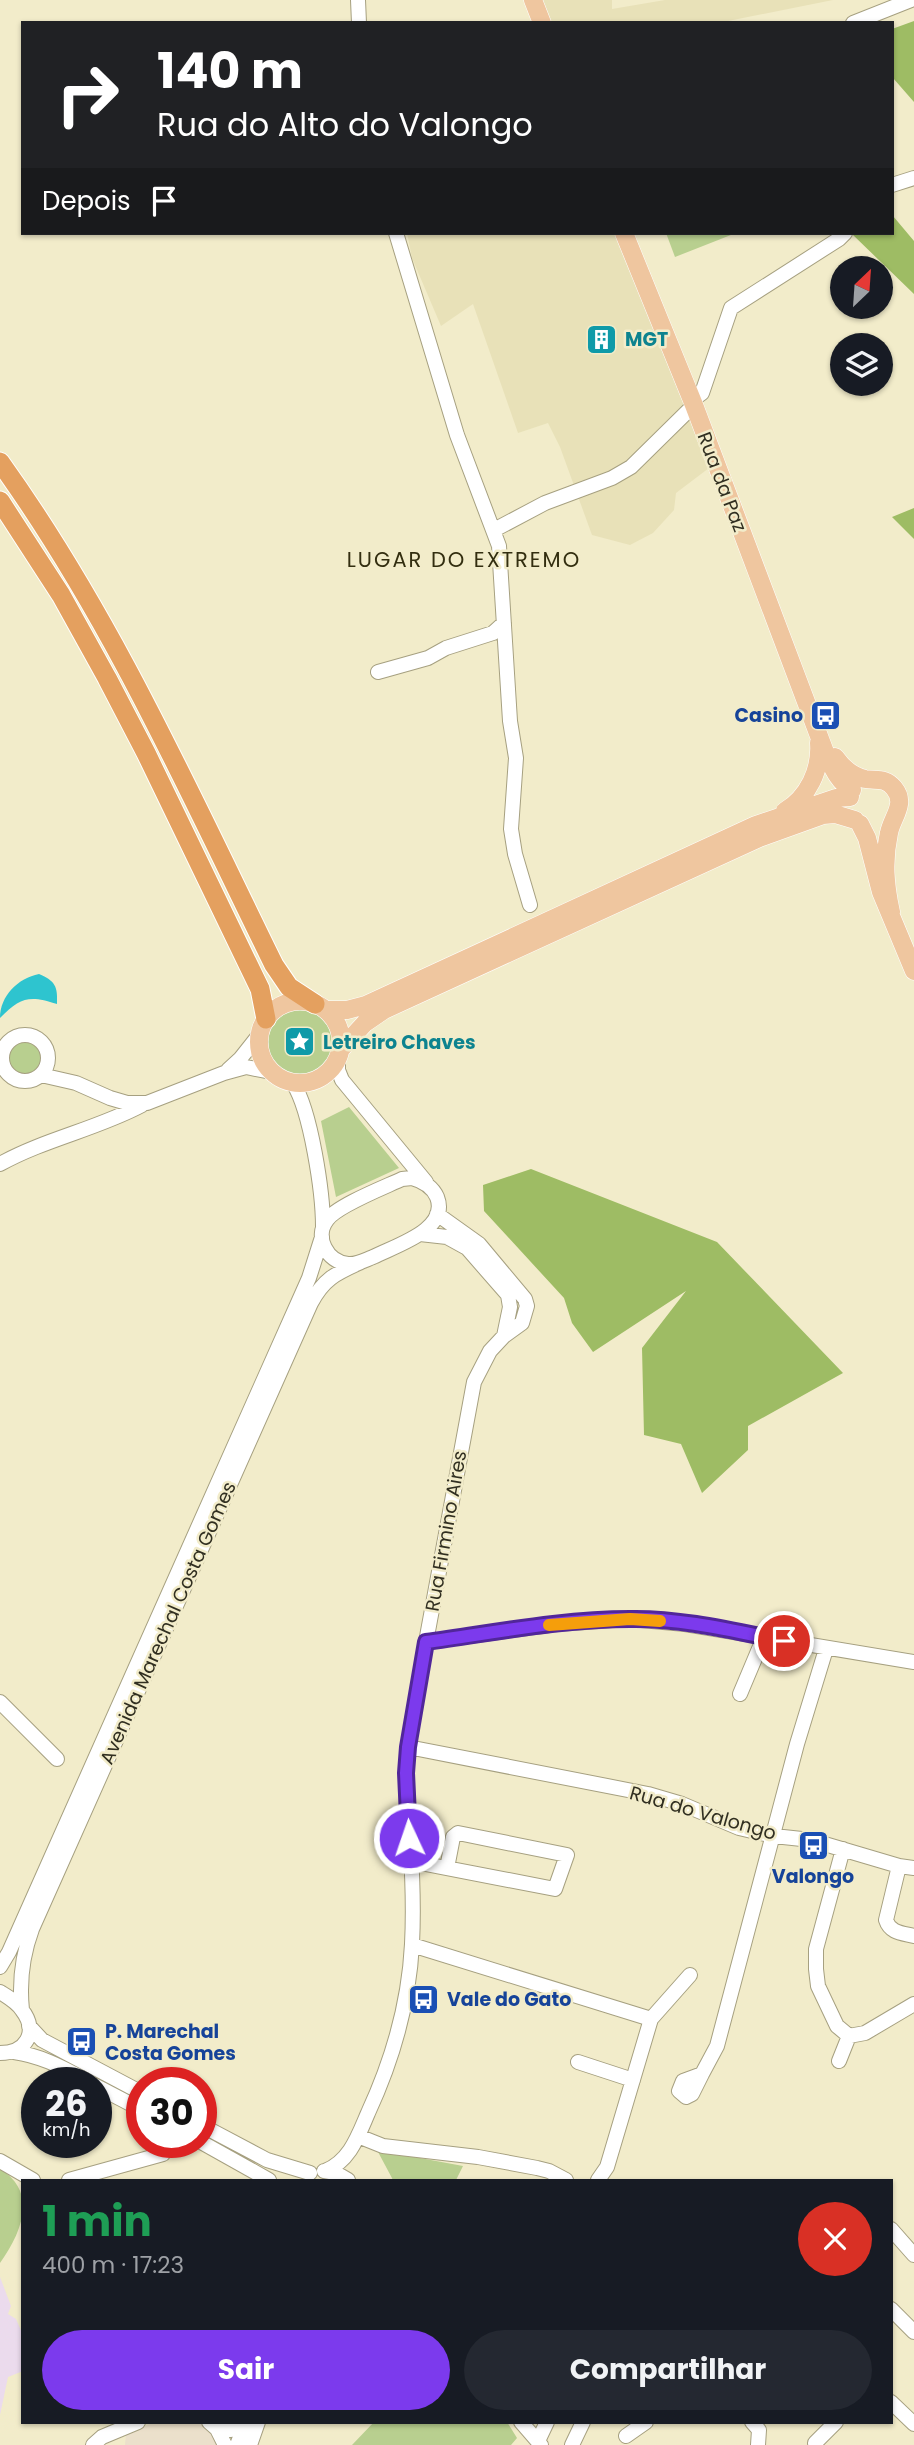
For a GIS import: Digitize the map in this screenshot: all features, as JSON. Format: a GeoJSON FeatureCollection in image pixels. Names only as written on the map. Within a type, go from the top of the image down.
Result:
{"type":"FeatureCollection","features":[{"type":"Feature","properties":{"kind":"highway"},"geometry":{"type":"LineString","coordinates":[[0,462],[26,497],[126,664],[274,965],[289,987],[321,1007]]}},
{"type":"Feature","properties":{"kind":"highway"},"geometry":{"type":"LineString","coordinates":[[0,501],[61,595],[146,753],[260,989],[262,1027]]}},
{"type":"Feature","properties":{"kind":"main road"},"geometry":{"type":"LineString","coordinates":[[533,0],[541,21]]}},
{"type":"Feature","properties":{"kind":"main road","name":"Rua da Paz"},"geometry":{"type":"LineString","coordinates":[[625,235],[818,733]]}},
{"type":"Feature","properties":{"kind":"main road"},"geometry":{"type":"LineString","coordinates":[[818,733],[841,765],[852,774],[856,789],[849,805],[867,838],[881,892],[908,937],[914,971]]}},
{"type":"Feature","properties":{"kind":"main road"},"geometry":{"type":"LineString","coordinates":[[772,820],[794,806],[813,781],[820,755],[818,733]]}},
{"type":"Feature","properties":{"kind":"main road"},"geometry":{"type":"LineString","coordinates":[[891,912],[884,868],[892,821],[899,806],[897,792],[887,782],[873,778],[836,798],[772,820],[366,1005],[347,1010],[292,1002],[277,1008],[262,1027],[260,1053],[271,1072],[293,1083],[312,1082],[332,1069],[339,1054],[365,1023],[384,1010],[758,838],[823,815],[835,814],[876,828],[892,821]]}},
{"type":"Feature","properties":{"kind":"main road"},"geometry":{"type":"LineString","coordinates":[[321,1007],[337,1023],[341,1035],[339,1054]]}},
{"type":"Feature","properties":{"kind":"street"},"geometry":{"type":"LineString","coordinates":[[358,0],[359,21]]}},
{"type":"Feature","properties":{"kind":"street"},"geometry":{"type":"LineString","coordinates":[[858,21],[911,0]]}},
{"type":"Feature","properties":{"kind":"street"},"geometry":{"type":"LineString","coordinates":[[894,184],[914,178]]}},
{"type":"Feature","properties":{"kind":"street"},"geometry":{"type":"LineString","coordinates":[[397,235],[457,435],[499,546],[510,721],[516,758],[512,830],[515,854],[530,905]]}},
{"type":"Feature","properties":{"kind":"street"},"geometry":{"type":"LineString","coordinates":[[494,530],[545,503],[612,478],[631,467],[702,393],[731,308],[843,235]]}},
{"type":"Feature","properties":{"kind":"street"},"geometry":{"type":"LineString","coordinates":[[378,673],[428,658],[446,648],[493,633],[505,624]]}},
{"type":"Feature","properties":{"kind":"street"},"geometry":{"type":"LineString","coordinates":[[224,1073],[240,1059],[262,1027]]}},
{"type":"Feature","properties":{"kind":"street"},"geometry":{"type":"LineString","coordinates":[[76,1083],[34,1084],[7,1077],[1,1055],[10,1040],[24,1035],[32,1036],[43,1043],[48,1058],[58,1069],[76,1083],[110,1098],[127,1102],[147,1102]]}},
{"type":"Feature","properties":{"kind":"street"},"geometry":{"type":"LineString","coordinates":[[339,1054],[338,1070],[342,1080],[437,1198],[438,1214],[433,1223],[420,1234]]}},
{"type":"Feature","properties":{"kind":"street"},"geometry":{"type":"LineString","coordinates":[[34,1084],[46,1069],[48,1058]]}},
{"type":"Feature","properties":{"kind":"street"},"geometry":{"type":"LineString","coordinates":[[0,1164],[22,1152],[125,1114],[147,1102],[224,1073],[246,1067],[271,1072]]}},
{"type":"Feature","properties":{"kind":"street"},"geometry":{"type":"LineString","coordinates":[[293,1083],[303,1103],[320,1185],[323,1232],[329,1255],[346,1264],[361,1262]]}},
{"type":"Feature","properties":{"kind":"street"},"geometry":{"type":"LineString","coordinates":[[323,1232],[333,1213],[402,1179],[420,1180],[429,1186]]}},
{"type":"Feature","properties":{"kind":"street","name":"Rua Firmino Aires"},"geometry":{"type":"LineString","coordinates":[[356,2141],[382,2085],[400,2030],[408,1983],[412,1945],[406,1773],[408,1747],[474,1382],[486,1357],[504,1336],[522,1322],[527,1306],[525,1299],[479,1244],[438,1214]]}},
{"type":"Feature","properties":{"kind":"street","name":"Avenida Marechal Costa Gomes"},"geometry":{"type":"LineString","coordinates":[[0,1967],[15,1939],[305,1287],[315,1264],[323,1232]]}},
{"type":"Feature","properties":{"kind":"street"},"geometry":{"type":"LineString","coordinates":[[420,1234],[437,1235],[459,1242],[494,1278],[510,1301],[510,1315],[504,1336]]}},
{"type":"Feature","properties":{"kind":"street","name":"Avenida Marechal Costa Gomes"},"geometry":{"type":"LineString","coordinates":[[22,2010],[20,1977],[32,1929],[311,1303],[325,1282],[335,1273],[420,1234]]}},
{"type":"Feature","properties":{"kind":"street"},"geometry":{"type":"LineString","coordinates":[[426,1642],[557,1624],[630,1619],[685,1624],[914,1662]]}},
{"type":"Feature","properties":{"kind":"street"},"geometry":{"type":"LineString","coordinates":[[740,1694],[764,1637]]}},
{"type":"Feature","properties":{"kind":"street"},"geometry":{"type":"LineString","coordinates":[[702,2074],[717,2046],[797,1744],[826,1649]]}},
{"type":"Feature","properties":{"kind":"street"},"geometry":{"type":"LineString","coordinates":[[0,1702],[58,1759]]}},
{"type":"Feature","properties":{"kind":"street","name":"Rua do Valongo"},"geometry":{"type":"LineString","coordinates":[[408,1747],[648,1794],[682,1804],[739,1828],[774,1836],[811,1840],[907,1867]]}},
{"type":"Feature","properties":{"kind":"street"},"geometry":{"type":"LineString","coordinates":[[410,1861],[555,1889],[567,1855],[458,1833],[453,1838],[447,1868]]}},
{"type":"Feature","properties":{"kind":"street"},"geometry":{"type":"LineString","coordinates":[[843,1849],[816,1949],[818,1986],[837,2026],[849,2036],[865,2034],[914,2004]]}},
{"type":"Feature","properties":{"kind":"street"},"geometry":{"type":"LineString","coordinates":[[907,1867],[886,1920],[894,1931],[914,1936]]}},
{"type":"Feature","properties":{"kind":"street"},"geometry":{"type":"LineString","coordinates":[[412,1945],[651,2019]]}},
{"type":"Feature","properties":{"kind":"street"},"geometry":{"type":"LineString","coordinates":[[599,2179],[607,2167],[651,2019],[690,1975]]}},
{"type":"Feature","properties":{"kind":"street"},"geometry":{"type":"LineString","coordinates":[[0,1992],[22,2010],[29,2026],[38,2037],[126,2085]]}},
{"type":"Feature","properties":{"kind":"street"},"geometry":{"type":"LineString","coordinates":[[7,2052],[26,2042],[29,2026]]}},
{"type":"Feature","properties":{"kind":"street"},"geometry":{"type":"LineString","coordinates":[[839,2062],[849,2036]]}},
{"type":"Feature","properties":{"kind":"street"},"geometry":{"type":"LineString","coordinates":[[7,2052],[31,2054],[62,2067]]}},
{"type":"Feature","properties":{"kind":"street"},"geometry":{"type":"LineString","coordinates":[[578,2062],[633,2080]]}},
{"type":"Feature","properties":{"kind":"street"},"geometry":{"type":"LineString","coordinates":[[217,2134],[304,2177],[336,2166],[356,2141]]}},
{"type":"Feature","properties":{"kind":"street"},"geometry":{"type":"LineString","coordinates":[[350,2179],[356,2141]]}},
{"type":"Feature","properties":{"kind":"street"},"geometry":{"type":"LineString","coordinates":[[356,2141],[478,2157],[537,2168],[564,2179]]}},
{"type":"Feature","properties":{"kind":"street"},"geometry":{"type":"LineString","coordinates":[[217,2151],[267,2179]]}},
{"type":"Feature","properties":{"kind":"street"},"geometry":{"type":"LineString","coordinates":[[73,2179],[149,2158]]}},
{"type":"Feature","properties":{"kind":"street"},"geometry":{"type":"LineString","coordinates":[[0,2161],[31,2179]]}},
{"type":"Feature","properties":{"kind":"street"},"geometry":{"type":"LineString","coordinates":[[325,2171],[348,2179]]}},
{"type":"Feature","properties":{"kind":"street"},"geometry":{"type":"LineString","coordinates":[[893,2231],[914,2255]]}},
{"type":"Feature","properties":{"kind":"street"},"geometry":{"type":"LineString","coordinates":[[893,2311],[914,2332]]}},
{"type":"Feature","properties":{"kind":"street"},"geometry":{"type":"LineString","coordinates":[[893,2404],[914,2424]]}},
{"type":"Feature","properties":{"kind":"street"},"geometry":{"type":"LineString","coordinates":[[93,2445],[102,2437],[133,2424]]}},
{"type":"Feature","properties":{"kind":"street"},"geometry":{"type":"LineString","coordinates":[[213,2425],[230,2430],[247,2424]]}},
{"type":"Feature","properties":{"kind":"street"},"geometry":{"type":"LineString","coordinates":[[237,2445],[249,2424]]}},
{"type":"Feature","properties":{"kind":"street"},"geometry":{"type":"LineString","coordinates":[[250,2424],[250,2445]]}},
{"type":"Feature","properties":{"kind":"street"},"geometry":{"type":"LineString","coordinates":[[524,2424],[539,2443]]}},
{"type":"Feature","properties":{"kind":"street"},"geometry":{"type":"LineString","coordinates":[[539,2443],[546,2424]]}},
{"type":"Feature","properties":{"kind":"street"},"geometry":{"type":"LineString","coordinates":[[572,2445],[582,2424]]}},
{"type":"Feature","properties":{"kind":"street"},"geometry":{"type":"LineString","coordinates":[[626,2436],[643,2424]]}},
{"type":"Feature","properties":{"kind":"street"},"geometry":{"type":"LineString","coordinates":[[754,2424],[759,2430],[758,2445]]}},
{"type":"Feature","properties":{"kind":"street"},"geometry":{"type":"LineString","coordinates":[[815,2443],[833,2424]]}},
{"type":"Feature","properties":{"kind":"street"},"geometry":{"type":"LineString","coordinates":[[213,2425],[225,2445]]}},
{"type":"Feature","properties":{"kind":"shaded area"},"geometry":{"type":"Polygon","coordinates":[[[525,0],[612,0],[612,9],[665,0],[833,0],[728,21],[532,21],[525,0]]]}},
{"type":"Feature","properties":{"kind":"shaded area"},"geometry":{"type":"Polygon","coordinates":[[[407,235],[616,235],[709,468],[676,493],[674,510],[653,533],[630,545],[592,535],[560,447],[548,423],[518,433],[473,304],[441,326],[412,258],[407,235]]]}},
{"type":"Feature","properties":{"kind":"shaded area"},"geometry":{"type":"Polygon","coordinates":[[[0,2277],[11,2306],[8,2314],[16,2319],[21,2330],[21,2372],[8,2377],[0,2415],[0,2277]]]}},
{"type":"Feature","properties":{"kind":"shaded area"},"geometry":{"type":"Polygon","coordinates":[[[150,2424],[202,2424],[211,2431],[217,2445],[125,2445],[126,2434],[150,2424]]]}},
{"type":"Feature","properties":{"kind":"green space"},"geometry":{"type":"Polygon","coordinates":[[[914,21],[914,102],[894,79],[894,28],[914,21]]]}},
{"type":"Feature","properties":{"kind":"green space"},"geometry":{"type":"Polygon","coordinates":[[[894,217],[914,241],[914,294],[893,274],[893,256],[875,256],[853,235],[894,235],[894,217]]]}},
{"type":"Feature","properties":{"kind":"green space"},"geometry":{"type":"Polygon","coordinates":[[[667,235],[731,235],[675,257],[667,235]]]}},
{"type":"Feature","properties":{"kind":"green space"},"geometry":{"type":"Polygon","coordinates":[[[914,508],[914,539],[892,517],[914,508]]]}},
{"type":"Feature","properties":{"kind":"green space"},"geometry":{"type":"Polygon","coordinates":[[[301,1009],[314,1011],[324,1019],[332,1029],[332,1055],[324,1065],[314,1073],[301,1075],[288,1073],[278,1065],[270,1055],[268,1042],[270,1029],[278,1019],[288,1011],[301,1009]]]}},
{"type":"Feature","properties":{"kind":"green space"},"geometry":{"type":"Polygon","coordinates":[[[25,1042],[37,1046],[41,1058],[37,1070],[25,1074],[13,1070],[9,1058],[13,1046],[25,1042]]]}},
{"type":"Feature","properties":{"kind":"green space"},"geometry":{"type":"Polygon","coordinates":[[[349,1107],[399,1168],[336,1197],[321,1121],[349,1107]]]}},
{"type":"Feature","properties":{"kind":"green space"},"geometry":{"type":"Polygon","coordinates":[[[531,1169],[717,1242],[843,1373],[748,1426],[748,1450],[702,1493],[681,1444],[644,1435],[642,1348],[686,1291],[593,1352],[572,1323],[564,1298],[484,1211],[483,1185],[531,1169]]]}},
{"type":"Feature","properties":{"kind":"green space"},"geometry":{"type":"Polygon","coordinates":[[[377,2150],[463,2166],[456,2179],[392,2179],[377,2150]]]}},
{"type":"Feature","properties":{"kind":"green space"},"geometry":{"type":"Polygon","coordinates":[[[0,2169],[12,2178],[19,2189],[21,2220],[8,2252],[0,2263],[0,2169]]]}},
{"type":"Feature","properties":{"kind":"green space"},"geometry":{"type":"Polygon","coordinates":[[[372,2424],[508,2424],[517,2438],[511,2445],[352,2445],[372,2424]]]}},
{"type":"Feature","properties":{"kind":"water"},"geometry":{"type":"Polygon","coordinates":[[[39,974],[54,985],[57,1004],[40,999],[26,1000],[0,1018],[3,1002],[12,989],[24,979],[39,974]]]}},
{"type":"Feature","properties":{"kind":"slow traffic"},"geometry":{"type":"LineString","coordinates":[[549,1625],[630,1619],[660,1621]]}},
{"type":"Feature","properties":{"kind":"place","name":"MGT"},"geometry":{"type":"Point","coordinates":[602,339]}},
{"type":"Feature","properties":{"kind":"place","name":"Casino"},"geometry":{"type":"Point","coordinates":[826,715]}},
{"type":"Feature","properties":{"kind":"place","name":"Letreiro Chaves"},"geometry":{"type":"Point","coordinates":[300,1042]}},
{"type":"Feature","properties":{"kind":"place","name":"Valongo"},"geometry":{"type":"Point","coordinates":[813,1845]}},
{"type":"Feature","properties":{"kind":"place","name":"Vale do Gato"},"geometry":{"type":"Point","coordinates":[424,1999]}},
{"type":"Feature","properties":{"kind":"place","name":"P. Marechal Costa Gomes"},"geometry":{"type":"Point","coordinates":[82,2042]}},
{"type":"Feature","properties":{"kind":"district","name":"LUGAR DO EXTREMO"},"geometry":{"type":"Point","coordinates":[464,559]}},
{"type":"Feature","properties":{"kind":"route"},"geometry":{"type":"LineString","coordinates":[[409,1838],[406,1773],[408,1747],[426,1642],[557,1624],[630,1619],[685,1624],[784,1641]]}}]}
